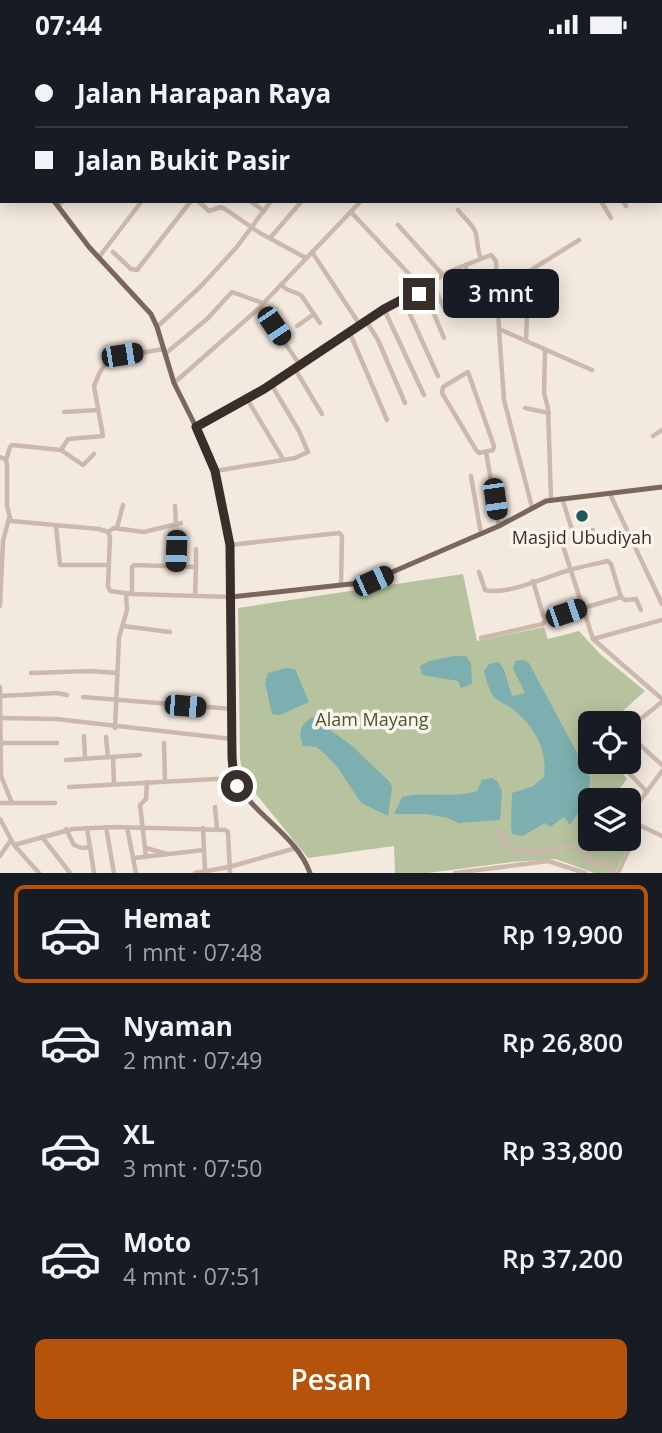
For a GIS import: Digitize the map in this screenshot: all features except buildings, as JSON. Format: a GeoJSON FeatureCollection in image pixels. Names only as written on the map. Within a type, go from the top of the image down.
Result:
{"type":"FeatureCollection","features":[{"type":"Feature","properties":{"kind":"main road"},"geometry":{"type":"LineString","coordinates":[[56,204],[99,257],[146,307],[158,327],[174,383],[215,471],[230,545],[234,778],[246,796],[296,848],[310,873]]}},
{"type":"Feature","properties":{"kind":"main road"},"geometry":{"type":"LineString","coordinates":[[231,597],[373,581],[499,526],[551,499],[662,487]]}},
{"type":"Feature","properties":{"kind":"street"},"geometry":{"type":"LineString","coordinates":[[99,257],[140,203]]}},
{"type":"Feature","properties":{"kind":"street"},"geometry":{"type":"LineString","coordinates":[[113,252],[131,269],[137,270],[189,203]]}},
{"type":"Feature","properties":{"kind":"street"},"geometry":{"type":"LineString","coordinates":[[200,203],[209,211],[221,207],[225,209],[306,258]]}},
{"type":"Feature","properties":{"kind":"street"},"geometry":{"type":"LineString","coordinates":[[253,203],[264,211]]}},
{"type":"Feature","properties":{"kind":"street"},"geometry":{"type":"LineString","coordinates":[[158,327],[210,277],[270,203]]}},
{"type":"Feature","properties":{"kind":"street"},"geometry":{"type":"LineString","coordinates":[[270,238],[300,203]]}},
{"type":"Feature","properties":{"kind":"street"},"geometry":{"type":"LineString","coordinates":[[174,383],[262,305],[359,203]]}},
{"type":"Feature","properties":{"kind":"street"},"geometry":{"type":"LineString","coordinates":[[602,203],[611,218]]}},
{"type":"Feature","properties":{"kind":"street"},"geometry":{"type":"LineString","coordinates":[[458,210],[474,227],[481,258]]}},
{"type":"Feature","properties":{"kind":"street"},"geometry":{"type":"LineString","coordinates":[[351,212],[424,290],[444,338]]}},
{"type":"Feature","properties":{"kind":"street"},"geometry":{"type":"LineString","coordinates":[[398,225],[445,273],[461,299]]}},
{"type":"Feature","properties":{"kind":"street"},"geometry":{"type":"LineString","coordinates":[[496,278],[523,275],[579,240]]}},
{"type":"Feature","properties":{"kind":"street"},"geometry":{"type":"LineString","coordinates":[[312,252],[360,324]]}},
{"type":"Feature","properties":{"kind":"street"},"geometry":{"type":"LineString","coordinates":[[196,427],[271,384],[384,309],[419,294],[445,273],[491,255],[495,257],[503,400],[532,507]]}},
{"type":"Feature","properties":{"kind":"street"},"geometry":{"type":"LineString","coordinates":[[465,266],[478,291]]}},
{"type":"Feature","properties":{"kind":"street"},"geometry":{"type":"LineString","coordinates":[[432,282],[444,310]]}},
{"type":"Feature","properties":{"kind":"street"},"geometry":{"type":"LineString","coordinates":[[281,284],[301,295],[320,323]]}},
{"type":"Feature","properties":{"kind":"street"},"geometry":{"type":"LineString","coordinates":[[61,450],[68,439],[103,436],[95,381],[110,358],[164,351],[207,319],[232,292],[262,305],[322,414]]}},
{"type":"Feature","properties":{"kind":"street"},"geometry":{"type":"LineString","coordinates":[[403,299],[438,376]]}},
{"type":"Feature","properties":{"kind":"street"},"geometry":{"type":"LineString","coordinates":[[384,309],[424,395]]}},
{"type":"Feature","properties":{"kind":"street"},"geometry":{"type":"LineString","coordinates":[[526,341],[527,313]]}},
{"type":"Feature","properties":{"kind":"street"},"geometry":{"type":"LineString","coordinates":[[297,327],[314,314]]}},
{"type":"Feature","properties":{"kind":"street"},"geometry":{"type":"LineString","coordinates":[[366,321],[378,340],[405,403]]}},
{"type":"Feature","properties":{"kind":"street"},"geometry":{"type":"LineString","coordinates":[[499,329],[592,370]]}},
{"type":"Feature","properties":{"kind":"street"},"geometry":{"type":"LineString","coordinates":[[349,331],[387,420]]}},
{"type":"Feature","properties":{"kind":"street"},"geometry":{"type":"LineString","coordinates":[[545,351],[544,393],[549,413],[551,499]]}},
{"type":"Feature","properties":{"kind":"street"},"geometry":{"type":"LineString","coordinates":[[467,373],[470,373],[494,446],[493,450],[486,452],[479,453],[475,450],[441,391],[443,387],[467,373]]}},
{"type":"Feature","properties":{"kind":"street"},"geometry":{"type":"LineString","coordinates":[[215,471],[306,454],[308,450],[271,384]]}},
{"type":"Feature","properties":{"kind":"street"},"geometry":{"type":"LineString","coordinates":[[247,399],[284,459]]}},
{"type":"Feature","properties":{"kind":"street"},"geometry":{"type":"LineString","coordinates":[[525,408],[549,413]]}},
{"type":"Feature","properties":{"kind":"street"},"geometry":{"type":"LineString","coordinates":[[64,412],[98,410]]}},
{"type":"Feature","properties":{"kind":"street"},"geometry":{"type":"LineString","coordinates":[[658,433],[662,440]]}},
{"type":"Feature","properties":{"kind":"street"},"geometry":{"type":"LineString","coordinates":[[0,606],[3,541],[9,518],[6,460],[10,447],[12,445],[61,450],[83,465],[94,454]]}},
{"type":"Feature","properties":{"kind":"street"},"geometry":{"type":"LineString","coordinates":[[486,452],[499,526]]}},
{"type":"Feature","properties":{"kind":"street"},"geometry":{"type":"LineString","coordinates":[[0,457],[6,460]]}},
{"type":"Feature","properties":{"kind":"street"},"geometry":{"type":"LineString","coordinates":[[471,476],[481,534]]}},
{"type":"Feature","properties":{"kind":"street"},"geometry":{"type":"LineString","coordinates":[[610,494],[662,604]]}},
{"type":"Feature","properties":{"kind":"street"},"geometry":{"type":"LineString","coordinates":[[562,498],[573,535]]}},
{"type":"Feature","properties":{"kind":"street"},"geometry":{"type":"LineString","coordinates":[[117,528],[123,505]]}},
{"type":"Feature","properties":{"kind":"street"},"geometry":{"type":"LineString","coordinates":[[9,518],[15,523],[99,529],[108,532],[117,528],[144,532],[178,524],[174,506]]}},
{"type":"Feature","properties":{"kind":"street"},"geometry":{"type":"LineString","coordinates":[[55,526],[60,565],[109,565]]}},
{"type":"Feature","properties":{"kind":"street"},"geometry":{"type":"LineString","coordinates":[[593,530],[573,535],[563,544],[593,639],[662,700],[641,718]]}},
{"type":"Feature","properties":{"kind":"street"},"geometry":{"type":"LineString","coordinates":[[108,532],[109,590],[129,594],[231,597]]}},
{"type":"Feature","properties":{"kind":"street"},"geometry":{"type":"LineString","coordinates":[[230,545],[339,533],[342,536],[341,585]]}},
{"type":"Feature","properties":{"kind":"street"},"geometry":{"type":"LineString","coordinates":[[195,596],[196,549]]}},
{"type":"Feature","properties":{"kind":"street"},"geometry":{"type":"LineString","coordinates":[[176,551],[176,566]]}},
{"type":"Feature","properties":{"kind":"street"},"geometry":{"type":"LineString","coordinates":[[479,572],[487,592],[610,562],[621,597],[626,600],[636,599],[641,610]]}},
{"type":"Feature","properties":{"kind":"street"},"geometry":{"type":"LineString","coordinates":[[115,727],[119,638],[127,610],[133,565],[196,567]]}},
{"type":"Feature","properties":{"kind":"street"},"geometry":{"type":"LineString","coordinates":[[533,582],[542,615],[546,619]]}},
{"type":"Feature","properties":{"kind":"street"},"geometry":{"type":"LineString","coordinates":[[481,638],[543,624],[546,619],[621,597]]}},
{"type":"Feature","properties":{"kind":"street"},"geometry":{"type":"LineString","coordinates":[[593,639],[662,620]]}},
{"type":"Feature","properties":{"kind":"street"},"geometry":{"type":"LineString","coordinates":[[123,626],[170,632]]}},
{"type":"Feature","properties":{"kind":"street"},"geometry":{"type":"LineString","coordinates":[[31,673],[117,673]]}},
{"type":"Feature","properties":{"kind":"street"},"geometry":{"type":"LineString","coordinates":[[0,687],[1,776],[12,803]]}},
{"type":"Feature","properties":{"kind":"street"},"geometry":{"type":"LineString","coordinates":[[0,696],[57,693],[67,695]]}},
{"type":"Feature","properties":{"kind":"street"},"geometry":{"type":"LineString","coordinates":[[83,697],[232,709]]}},
{"type":"Feature","properties":{"kind":"street"},"geometry":{"type":"LineString","coordinates":[[1,718],[56,719],[232,740]]}},
{"type":"Feature","properties":{"kind":"street"},"geometry":{"type":"LineString","coordinates":[[84,736],[85,758]]}},
{"type":"Feature","properties":{"kind":"street"},"geometry":{"type":"LineString","coordinates":[[106,737],[114,784]]}},
{"type":"Feature","properties":{"kind":"street"},"geometry":{"type":"LineString","coordinates":[[1,743],[57,743]]}},
{"type":"Feature","properties":{"kind":"street"},"geometry":{"type":"LineString","coordinates":[[164,743],[165,781]]}},
{"type":"Feature","properties":{"kind":"street"},"geometry":{"type":"LineString","coordinates":[[641,746],[662,765]]}},
{"type":"Feature","properties":{"kind":"street"},"geometry":{"type":"LineString","coordinates":[[66,759],[140,755]]}},
{"type":"Feature","properties":{"kind":"street"},"geometry":{"type":"LineString","coordinates":[[641,800],[662,771]]}},
{"type":"Feature","properties":{"kind":"street"},"geometry":{"type":"LineString","coordinates":[[629,774],[647,792]]}},
{"type":"Feature","properties":{"kind":"street"},"geometry":{"type":"LineString","coordinates":[[69,787],[234,778]]}},
{"type":"Feature","properties":{"kind":"street"},"geometry":{"type":"LineString","coordinates":[[146,782],[146,799],[140,805],[146,857]]}},
{"type":"Feature","properties":{"kind":"street"},"geometry":{"type":"LineString","coordinates":[[0,803],[55,803]]}},
{"type":"Feature","properties":{"kind":"street"},"geometry":{"type":"LineString","coordinates":[[215,807],[217,829]]}},
{"type":"Feature","properties":{"kind":"street"},"geometry":{"type":"LineString","coordinates":[[0,820],[13,842],[37,872]]}},
{"type":"Feature","properties":{"kind":"street"},"geometry":{"type":"LineString","coordinates":[[641,826],[662,836]]}},
{"type":"Feature","properties":{"kind":"street"},"geometry":{"type":"LineString","coordinates":[[106,827],[114,873]]}},
{"type":"Feature","properties":{"kind":"street"},"geometry":{"type":"LineString","coordinates":[[127,827],[136,873]]}},
{"type":"Feature","properties":{"kind":"street"},"geometry":{"type":"LineString","coordinates":[[87,828],[94,873]]}},
{"type":"Feature","properties":{"kind":"street"},"geometry":{"type":"LineString","coordinates":[[0,856],[13,842],[66,829],[203,828],[228,832],[230,870]]}},
{"type":"Feature","properties":{"kind":"street"},"geometry":{"type":"LineString","coordinates":[[203,828],[205,871]]}},
{"type":"Feature","properties":{"kind":"street"},"geometry":{"type":"LineString","coordinates":[[498,828],[505,842],[513,849],[537,852],[578,845],[591,864],[606,862],[613,873]]}},
{"type":"Feature","properties":{"kind":"street"},"geometry":{"type":"LineString","coordinates":[[66,829],[74,845],[90,847]]}},
{"type":"Feature","properties":{"kind":"street"},"geometry":{"type":"LineString","coordinates":[[42,837],[70,873]]}},
{"type":"Feature","properties":{"kind":"street"},"geometry":{"type":"LineString","coordinates":[[145,848],[168,854]]}},
{"type":"Feature","properties":{"kind":"street"},"geometry":{"type":"LineString","coordinates":[[195,873],[230,870],[296,848]]}},
{"type":"Feature","properties":{"kind":"street"},"geometry":{"type":"LineString","coordinates":[[134,858],[204,850]]}},
{"type":"Feature","properties":{"kind":"street"},"geometry":{"type":"LineString","coordinates":[[618,873],[628,851]]}},
{"type":"Feature","properties":{"kind":"street"},"geometry":{"type":"LineString","coordinates":[[455,873],[499,870],[552,861],[585,873]]}},
{"type":"Feature","properties":{"kind":"green space","name":"Alam Mayang"},"geometry":{"type":"Polygon","coordinates":[[[463,574],[477,641],[544,627],[548,639],[579,631],[600,654],[645,691],[623,711],[578,711],[578,774],[623,774],[627,779],[620,788],[578,788],[578,851],[626,851],[615,873],[594,873],[556,859],[428,873],[395,873],[394,846],[308,858],[243,778],[240,758],[238,608],[463,574]]]}},
{"type":"Feature","properties":{"kind":"water"},"geometry":{"type":"Polygon","coordinates":[[[466,656],[471,664],[472,684],[461,688],[458,681],[422,675],[420,666],[429,661],[466,656]]]}},
{"type":"Feature","properties":{"kind":"water"},"geometry":{"type":"Polygon","coordinates":[[[523,660],[529,663],[578,755],[578,774],[588,774],[590,777],[589,788],[578,788],[578,813],[570,825],[564,817],[550,827],[545,823],[523,836],[512,834],[512,793],[533,786],[544,777],[544,757],[538,739],[527,723],[513,709],[494,697],[484,671],[489,664],[499,662],[512,696],[525,693],[513,669],[515,661],[523,660]]]}},
{"type":"Feature","properties":{"kind":"water"},"geometry":{"type":"Polygon","coordinates":[[[286,668],[295,669],[309,702],[280,715],[272,714],[265,683],[268,673],[286,668]]]}},
{"type":"Feature","properties":{"kind":"water"},"geometry":{"type":"Polygon","coordinates":[[[312,717],[351,745],[390,782],[392,788],[388,816],[361,803],[326,755],[316,747],[303,746],[301,729],[312,717]]]}},
{"type":"Feature","properties":{"kind":"water"},"geometry":{"type":"Polygon","coordinates":[[[492,778],[497,781],[502,791],[500,820],[459,823],[425,814],[394,814],[402,797],[468,793],[477,791],[482,780],[492,778]]]}},
{"type":"Feature","properties":{"kind":"place","name":"Masjid Ubudiyah"},"geometry":{"type":"Point","coordinates":[582,516]}},
{"type":"Feature","properties":{"kind":"route"},"geometry":{"type":"LineString","coordinates":[[237,786],[232,758],[230,545],[211,457],[196,427],[264,389],[384,309],[419,294]]}}]}
